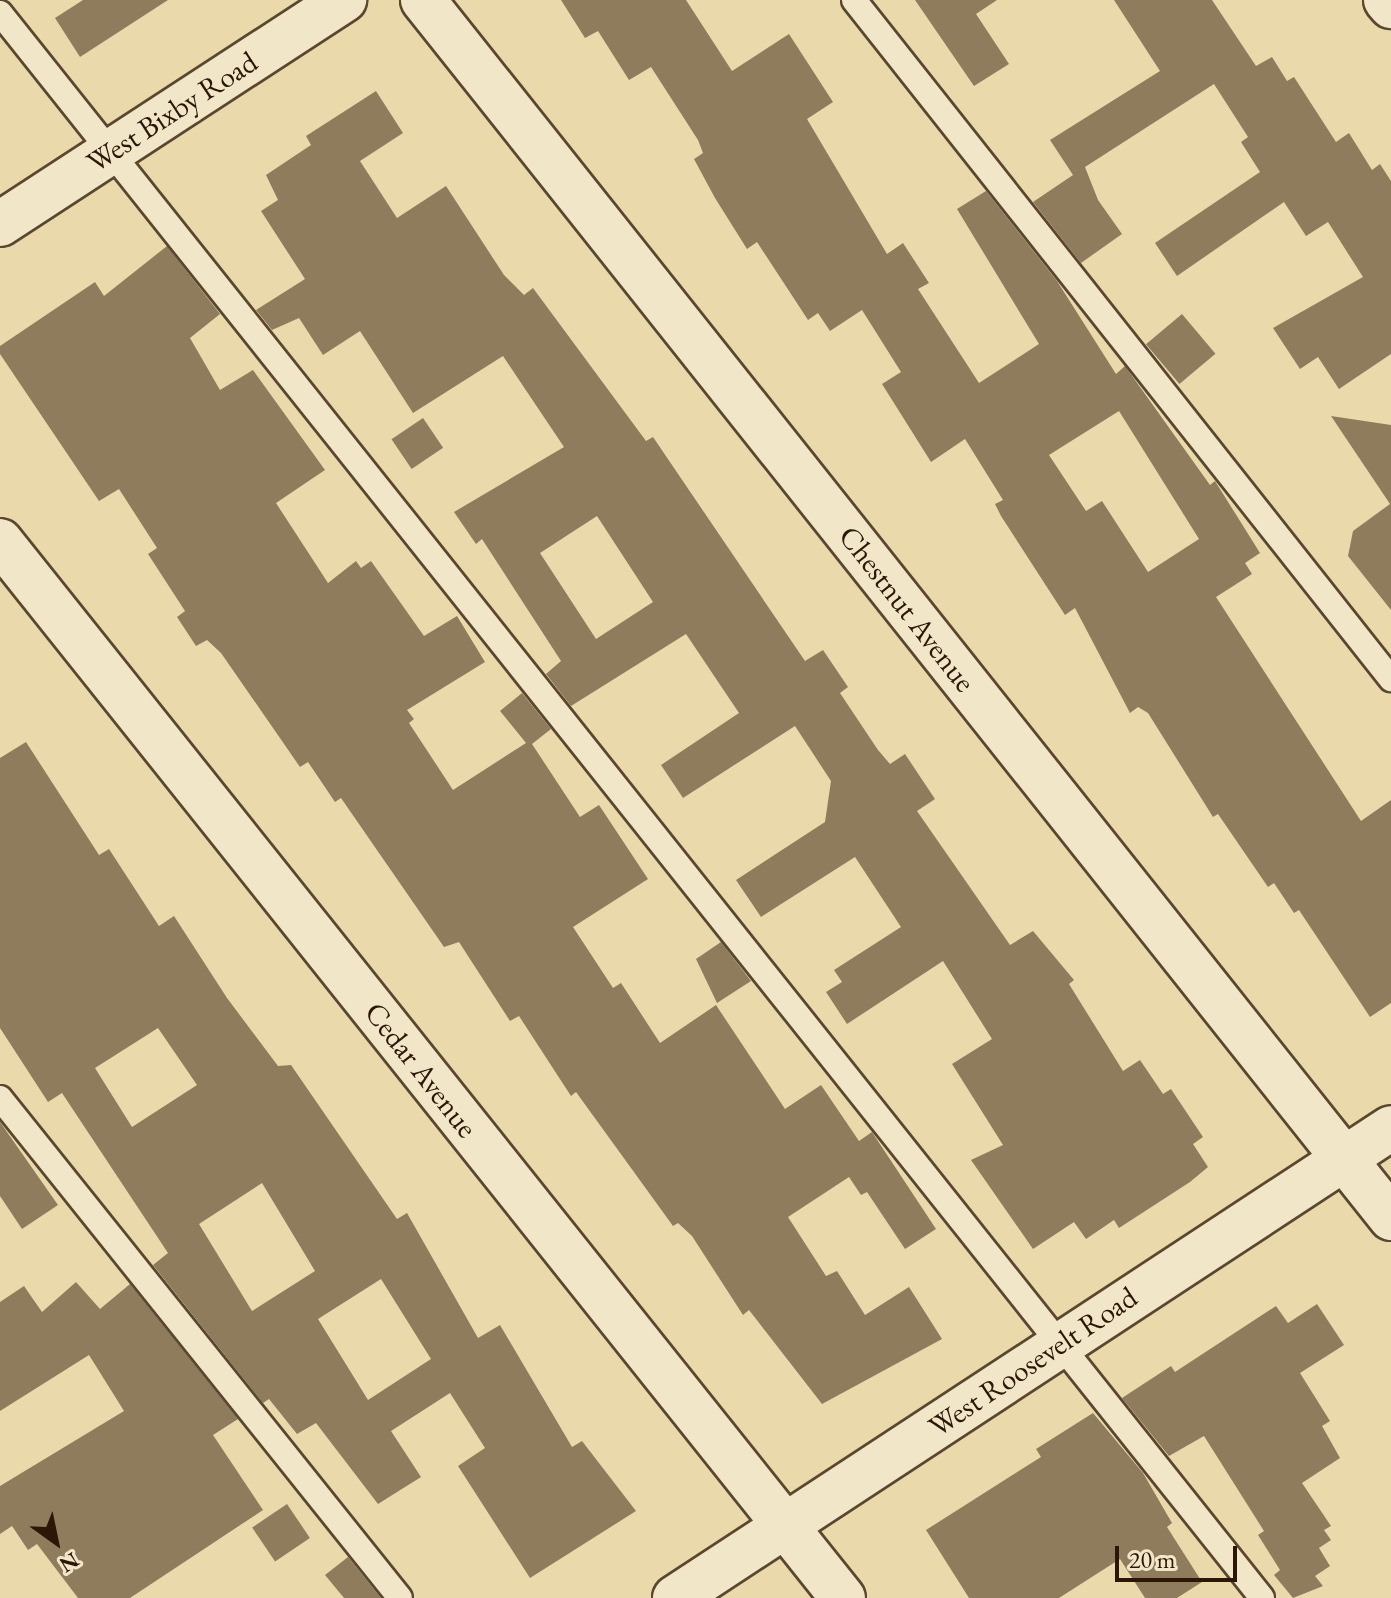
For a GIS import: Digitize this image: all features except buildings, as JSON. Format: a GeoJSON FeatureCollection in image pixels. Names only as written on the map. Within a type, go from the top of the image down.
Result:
{"type":"FeatureCollection","features":[{"type":"Feature","properties":{"kind":"street","name":"West Bixby Road"},"geometry":{"type":"LineString","coordinates":[[0,224],[344,0]]}},
{"type":"Feature","properties":{"kind":"street","name":"Chestnut Avenue"},"geometry":{"type":"LineString","coordinates":[[423,0],[1391,1218]]}},
{"type":"Feature","properties":{"kind":"street"},"geometry":{"type":"LineString","coordinates":[[1386,0],[1391,6]]}},
{"type":"Feature","properties":{"kind":"street","name":"Cedar Avenue"},"geometry":{"type":"LineString","coordinates":[[0,541],[843,1598]]}},
{"type":"Feature","properties":{"kind":"street","name":"West Roosevelt Road"},"geometry":{"type":"LineString","coordinates":[[675,1598],[787,1529],[1057,1344],[1391,1128]]}},
{"type":"Feature","properties":{"kind":"lane"},"geometry":{"type":"LineString","coordinates":[[854,0],[1391,679]]}},
{"type":"Feature","properties":{"kind":"lane"},"geometry":{"type":"LineString","coordinates":[[0,13],[1262,1598]]}},
{"type":"Feature","properties":{"kind":"lane"},"geometry":{"type":"LineString","coordinates":[[0,1098],[400,1598]]}}]}
